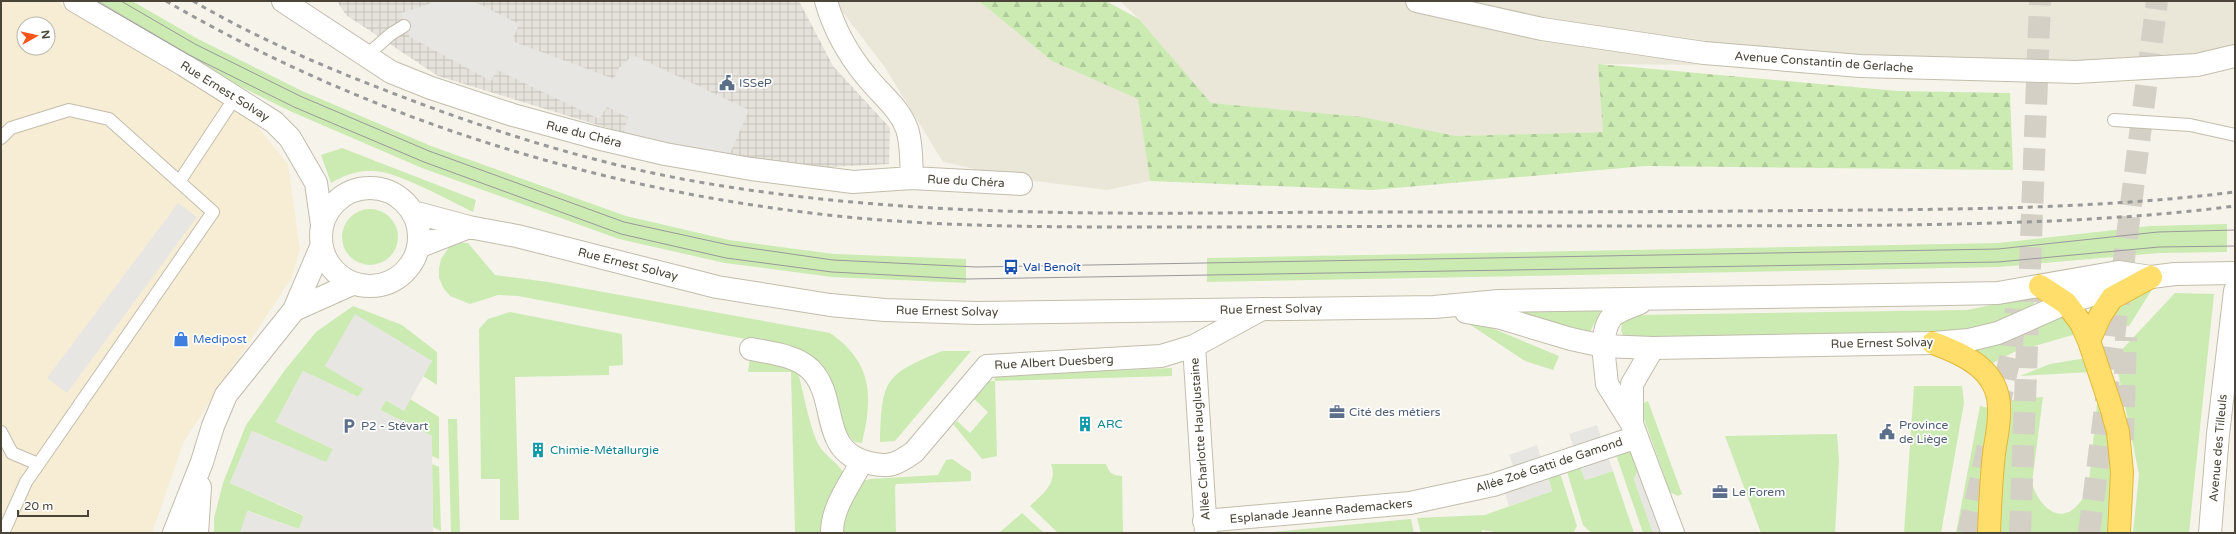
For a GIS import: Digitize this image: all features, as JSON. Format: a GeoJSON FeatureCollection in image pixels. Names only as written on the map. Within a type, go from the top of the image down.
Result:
{"type":"FeatureCollection","features":[{"type":"Feature","properties":{"kind":"highway"},"geometry":{"type":"LineString","coordinates":[[2089,341],[2100,316],[2112,298],[2151,277]]}},
{"type":"Feature","properties":{"kind":"highway"},"geometry":{"type":"LineString","coordinates":[[2040,286],[2066,303],[2081,323],[2089,341],[2118,432],[2122,472],[2119,533]]}},
{"type":"Feature","properties":{"kind":"highway"},"geometry":{"type":"LineString","coordinates":[[1933,343],[1962,354],[1989,376],[1995,386],[1999,407],[1999,423],[1994,454],[1989,533]]}},
{"type":"Feature","properties":{"kind":"street","name":"Rue Ernest Solvay"},"geometry":{"type":"LineString","coordinates":[[75,1],[236,96],[274,122],[290,138],[316,184],[322,226]]}},
{"type":"Feature","properties":{"kind":"street","name":"Rue du Chéra"},"geometry":{"type":"LineString","coordinates":[[283,1],[391,72],[431,88],[513,115],[597,138],[665,154],[751,170],[853,182],[912,178],[1021,184]]}},
{"type":"Feature","properties":{"kind":"street","name":"Rue du Chéra"},"geometry":{"type":"LineString","coordinates":[[826,1],[838,35],[851,56],[866,77],[900,114],[907,130],[910,144],[912,178]]}},
{"type":"Feature","properties":{"kind":"street","name":"Avenue Constantin de Gerlache"},"geometry":{"type":"LineString","coordinates":[[1417,1],[1542,29],[1696,52],[1860,66],[2076,72],[2197,65],[2235,56]]}},
{"type":"Feature","properties":{"kind":"street"},"geometry":{"type":"LineString","coordinates":[[174,533],[202,462],[213,426],[226,395],[294,310],[321,247],[322,226],[332,204],[351,191],[374,187],[391,192],[406,203],[413,212],[417,223],[418,247],[407,268],[399,276],[377,285],[352,284],[342,279],[334,272],[321,247]]}},
{"type":"Feature","properties":{"kind":"street","name":"Rue Ernest Solvay"},"geometry":{"type":"LineString","coordinates":[[413,212],[469,227],[524,238],[717,287],[830,305],[955,313],[1434,307],[1499,301],[1956,294],[1998,292],[2118,272],[2151,277]]}},
{"type":"Feature","properties":{"kind":"street"},"geometry":{"type":"LineString","coordinates":[[418,247],[469,227]]}},
{"type":"Feature","properties":{"kind":"street","name":"Rue Ernest Solvay"},"geometry":{"type":"LineString","coordinates":[[1434,307],[1501,318],[1571,339],[1603,346],[1653,348],[1933,343],[1970,340],[1998,333],[2066,303],[2151,277],[2175,274],[2235,273]]}},
{"type":"Feature","properties":{"kind":"street"},"geometry":{"type":"LineString","coordinates":[[294,310],[352,284]]}},
{"type":"Feature","properties":{"kind":"street","name":"Avenue des Tilleuls"},"geometry":{"type":"LineString","coordinates":[[2210,533],[2218,434],[2235,291]]}},
{"type":"Feature","properties":{"kind":"street","name":"Rue Ernest Solvay"},"geometry":{"type":"LineString","coordinates":[[1603,346],[1606,324],[1613,313],[1653,298]]}},
{"type":"Feature","properties":{"kind":"street","name":"Rue Albert Duesberg"},"geometry":{"type":"LineString","coordinates":[[751,349],[796,359],[810,370],[819,381],[833,432],[842,450],[862,461],[884,467],[899,462],[914,452],[987,366],[1161,356],[1194,346],[1262,310]]}},
{"type":"Feature","properties":{"kind":"street","name":"Allée Charlotte Hauglustaine"},"geometry":{"type":"LineString","coordinates":[[1194,346],[1205,527]]}},
{"type":"Feature","properties":{"kind":"street"},"geometry":{"type":"LineString","coordinates":[[1603,346],[1607,384],[1634,430],[1673,533]]}},
{"type":"Feature","properties":{"kind":"street"},"geometry":{"type":"LineString","coordinates":[[1634,430],[1632,384],[1653,348]]}},
{"type":"Feature","properties":{"kind":"street","name":"Allée Zoé Gatti de Gamond"},"geometry":{"type":"LineString","coordinates":[[1438,498],[1493,485],[1634,430]]}},
{"type":"Feature","properties":{"kind":"street"},"geometry":{"type":"LineString","coordinates":[[832,533],[832,520],[838,503],[862,461]]}},
{"type":"Feature","properties":{"kind":"street"},"geometry":{"type":"LineString","coordinates":[[197,533],[202,462]]}},
{"type":"Feature","properties":{"kind":"street","name":"Esplanade Jeanne Rademackers"},"geometry":{"type":"LineString","coordinates":[[1205,527],[1410,503],[1438,498]]}},
{"type":"Feature","properties":{"kind":"lane"},"geometry":{"type":"LineString","coordinates":[[367,55],[391,34],[404,26]]}},
{"type":"Feature","properties":{"kind":"lane"},"geometry":{"type":"LineString","coordinates":[[179,182],[236,96]]}},
{"type":"Feature","properties":{"kind":"lane"},"geometry":{"type":"LineString","coordinates":[[1,138],[11,128],[69,110],[109,119],[213,212],[26,482],[3,533]]}},
{"type":"Feature","properties":{"kind":"lane"},"geometry":{"type":"LineString","coordinates":[[2114,120],[2190,125],[2235,136]]}},
{"type":"Feature","properties":{"kind":"lane"},"geometry":{"type":"LineString","coordinates":[[1,432],[12,453],[38,464]]}},
{"type":"Feature","properties":{"kind":"shaded area"},"geometry":{"type":"Polygon","coordinates":[[[1,1],[57,1],[252,120],[288,164],[300,250],[291,279],[184,441],[152,533],[1,533],[1,1]]]}},
{"type":"Feature","properties":{"kind":"shaded area"},"geometry":{"type":"Polygon","coordinates":[[[337,1],[799,1],[833,66],[890,128],[889,164],[830,167],[729,156],[624,133],[438,76],[346,15],[337,1]]]}},
{"type":"Feature","properties":{"kind":"shaded area"},"geometry":{"type":"Polygon","coordinates":[[[438,1],[473,1],[519,24],[512,41],[614,79],[618,69],[633,55],[749,110],[729,156],[624,133],[628,117],[607,107],[599,119],[497,70],[491,81],[410,37],[401,13],[438,1]]]}},
{"type":"Feature","properties":{"kind":"shaded area"},"geometry":{"type":"Polygon","coordinates":[[[834,1],[979,1],[1052,61],[1139,99],[1150,181],[1107,190],[1019,179],[943,162],[884,66],[834,1]]]}},
{"type":"Feature","properties":{"kind":"shaded area"},"geometry":{"type":"Polygon","coordinates":[[[1120,1],[2235,1],[2235,56],[2225,60],[1860,66],[1599,64],[1603,132],[1456,136],[1363,117],[1211,103],[1139,19],[1120,1]]]}},
{"type":"Feature","properties":{"kind":"shaded area"},"geometry":{"type":"Polygon","coordinates":[[[178,203],[197,217],[67,393],[47,378],[178,203]]]}},
{"type":"Feature","properties":{"kind":"shaded area","name":"P2 - Stévart"},"geometry":{"type":"Polygon","coordinates":[[[355,314],[432,361],[404,411],[386,400],[380,410],[432,436],[433,533],[240,533],[247,511],[299,529],[304,515],[230,483],[252,431],[326,462],[333,449],[276,422],[303,371],[358,397],[364,389],[325,366],[355,314]]]}},
{"type":"Feature","properties":{"kind":"shaded area"},"geometry":{"type":"Polygon","coordinates":[[[1597,425],[1603,444],[1576,454],[1569,434],[1597,425]]]}},
{"type":"Feature","properties":{"kind":"shaded area"},"geometry":{"type":"Polygon","coordinates":[[[1537,445],[1543,465],[1516,474],[1509,455],[1537,445]]]}},
{"type":"Feature","properties":{"kind":"shaded area"},"geometry":{"type":"Polygon","coordinates":[[[1606,451],[1613,471],[1585,480],[1578,461],[1606,451]]]}},
{"type":"Feature","properties":{"kind":"shaded area"},"geometry":{"type":"Polygon","coordinates":[[[1639,468],[1663,533],[1653,533],[1634,479],[1639,468]]]}},
{"type":"Feature","properties":{"kind":"shaded area"},"geometry":{"type":"Polygon","coordinates":[[[1546,471],[1552,491],[1509,506],[1503,487],[1546,471]]]}},
{"type":"Feature","properties":{"kind":"green space"},"geometry":{"type":"Polygon","coordinates":[[[85,1],[132,1],[198,39],[302,91],[431,146],[626,216],[729,240],[834,254],[966,259],[966,283],[832,277],[725,263],[619,239],[422,168],[292,112],[187,60],[85,1]]]}},
{"type":"Feature","properties":{"kind":"green space"},"geometry":{"type":"Polygon","coordinates":[[[979,1],[1106,1],[1139,19],[1211,103],[1363,117],[1456,136],[1603,132],[1598,64],[1898,91],[2010,93],[2013,170],[1645,166],[1372,190],[1150,181],[1138,99],[1052,61],[979,1]]]}},
{"type":"Feature","properties":{"kind":"green space"},"geometry":{"type":"Polygon","coordinates":[[[342,148],[476,200],[473,212],[438,194],[397,176],[385,173],[375,171],[358,172],[347,175],[331,183],[321,155],[342,148]]]}},
{"type":"Feature","properties":{"kind":"green space"},"geometry":{"type":"Polygon","coordinates":[[[370,209],[381,211],[390,217],[396,226],[398,237],[396,248],[390,257],[381,263],[370,265],[359,263],[350,257],[344,248],[342,237],[344,226],[350,217],[359,211],[370,209]]]}},
{"type":"Feature","properties":{"kind":"green space"},"geometry":{"type":"Polygon","coordinates":[[[2227,224],[2227,252],[2159,253],[1999,267],[1207,282],[1207,258],[1998,243],[2150,226],[2227,224]]]}},
{"type":"Feature","properties":{"kind":"green space"},"geometry":{"type":"Polygon","coordinates":[[[452,243],[468,243],[495,275],[548,282],[830,333],[844,344],[855,356],[862,369],[866,382],[868,410],[862,443],[855,442],[848,434],[843,424],[832,380],[826,370],[817,360],[798,349],[518,296],[498,295],[470,304],[450,296],[444,289],[439,278],[441,259],[452,243]]]}},
{"type":"Feature","properties":{"kind":"green space"},"geometry":{"type":"Polygon","coordinates":[[[2153,288],[2129,326],[2107,326],[2115,310],[2120,305],[2137,294],[2153,288]]]}},
{"type":"Feature","properties":{"kind":"green space"},"geometry":{"type":"Polygon","coordinates":[[[2175,293],[2214,294],[2189,533],[2133,533],[2139,474],[2115,357],[2175,293]]]}},
{"type":"Feature","properties":{"kind":"green space"},"geometry":{"type":"Polygon","coordinates":[[[2027,298],[2034,301],[2034,308],[1967,334],[1625,338],[1621,331],[1622,322],[1632,316],[1639,315],[1966,310],[2027,298]]]}},
{"type":"Feature","properties":{"kind":"green space"},"geometry":{"type":"Polygon","coordinates":[[[353,306],[402,325],[437,352],[437,385],[423,376],[432,360],[325,366],[364,389],[358,397],[303,371],[276,422],[333,449],[326,463],[252,431],[230,483],[304,516],[299,529],[248,511],[240,533],[214,533],[214,518],[223,483],[246,425],[285,370],[316,332],[353,306]]]}},
{"type":"Feature","properties":{"kind":"green space"},"geometry":{"type":"Polygon","coordinates":[[[1518,307],[1602,308],[1589,334],[1518,313],[1518,307]]]}},
{"type":"Feature","properties":{"kind":"green space"},"geometry":{"type":"Polygon","coordinates":[[[2063,309],[2076,334],[2014,352],[1991,364],[1976,350],[1976,348],[2063,309]]]}},
{"type":"Feature","properties":{"kind":"green space"},"geometry":{"type":"Polygon","coordinates":[[[510,312],[622,334],[623,365],[609,366],[609,375],[515,377],[519,520],[500,520],[500,479],[481,479],[479,329],[488,319],[510,312]]]}},
{"type":"Feature","properties":{"kind":"green space"},"geometry":{"type":"Polygon","coordinates":[[[1463,320],[1482,324],[1559,356],[1553,370],[1525,361],[1463,320]]]}},
{"type":"Feature","properties":{"kind":"green space"},"geometry":{"type":"Polygon","coordinates":[[[942,351],[971,351],[895,441],[880,442],[882,405],[885,392],[890,382],[897,374],[908,366],[942,351]]]}},
{"type":"Feature","properties":{"kind":"green space"},"geometry":{"type":"Polygon","coordinates":[[[750,358],[790,365],[798,372],[817,442],[823,451],[839,466],[845,475],[826,533],[795,533],[791,372],[748,372],[750,358]]]}},
{"type":"Feature","properties":{"kind":"green space"},"geometry":{"type":"Polygon","coordinates":[[[2086,358],[2091,372],[2020,376],[2050,364],[2086,358]]]}},
{"type":"Feature","properties":{"kind":"green space"},"geometry":{"type":"Polygon","coordinates":[[[1172,368],[1172,376],[995,381],[994,375],[1172,368]]]}},
{"type":"Feature","properties":{"kind":"green space"},"geometry":{"type":"Polygon","coordinates":[[[990,381],[995,381],[997,456],[982,459],[953,424],[957,421],[970,433],[988,412],[974,399],[990,381]]]}},
{"type":"Feature","properties":{"kind":"green space"},"geometry":{"type":"Polygon","coordinates":[[[1914,386],[1962,386],[1964,403],[1941,533],[1904,533],[1914,386]]]}},
{"type":"Feature","properties":{"kind":"green space"},"geometry":{"type":"Polygon","coordinates":[[[2102,394],[2113,458],[2109,533],[1995,533],[2000,455],[2010,400],[2043,397],[2032,483],[2041,502],[2046,507],[2058,514],[2072,510],[2077,506],[2088,491],[2098,395],[2102,394]]]}},
{"type":"Feature","properties":{"kind":"green space"},"geometry":{"type":"Polygon","coordinates":[[[410,399],[439,417],[439,459],[432,456],[432,436],[380,410],[386,400],[404,411],[410,399]]]}},
{"type":"Feature","properties":{"kind":"green space"},"geometry":{"type":"Polygon","coordinates":[[[1648,401],[1682,494],[1678,496],[1670,492],[1639,405],[1648,401]]]}},
{"type":"Feature","properties":{"kind":"green space"},"geometry":{"type":"Polygon","coordinates":[[[1980,406],[1989,408],[1983,453],[1977,533],[1956,533],[1980,406]]]}},
{"type":"Feature","properties":{"kind":"green space"},"geometry":{"type":"Polygon","coordinates":[[[448,419],[457,419],[460,533],[451,533],[448,419]]]}},
{"type":"Feature","properties":{"kind":"green space"},"geometry":{"type":"Polygon","coordinates":[[[1837,434],[1839,461],[1835,533],[1761,533],[1725,436],[1837,434]]]}},
{"type":"Feature","properties":{"kind":"green space"},"geometry":{"type":"Polygon","coordinates":[[[1630,442],[1639,468],[1634,479],[1653,533],[1643,533],[1614,449],[1630,442]]]}},
{"type":"Feature","properties":{"kind":"green space"},"geometry":{"type":"Polygon","coordinates":[[[952,459],[971,472],[971,481],[896,484],[896,533],[839,533],[843,509],[861,481],[870,479],[938,475],[946,460],[952,459]]]}},
{"type":"Feature","properties":{"kind":"green space"},"geometry":{"type":"Polygon","coordinates":[[[1578,461],[1585,480],[1613,471],[1634,533],[1593,533],[1583,525],[1565,465],[1578,461]]]}},
{"type":"Feature","properties":{"kind":"green space"},"geometry":{"type":"Polygon","coordinates":[[[432,464],[439,467],[441,531],[433,527],[432,464]]]}},
{"type":"Feature","properties":{"kind":"green space"},"geometry":{"type":"Polygon","coordinates":[[[1051,464],[1106,464],[1111,473],[1122,476],[1123,533],[1058,533],[1030,506],[1048,488],[1051,482],[1053,471],[1051,464]]]}},
{"type":"Feature","properties":{"kind":"green space"},"geometry":{"type":"Polygon","coordinates":[[[1558,467],[1577,526],[1573,533],[1501,533],[1482,530],[1481,533],[1421,533],[1417,518],[1485,515],[1552,491],[1546,471],[1558,467]]]}},
{"type":"Feature","properties":{"kind":"green space"},"geometry":{"type":"Polygon","coordinates":[[[1022,513],[1044,533],[999,533],[1022,513]]]}},
{"type":"Feature","properties":{"kind":"green space"},"geometry":{"type":"Polygon","coordinates":[[[1411,519],[1414,533],[1262,533],[1411,519]]]}},
{"type":"Feature","properties":{"kind":"tunnel"},"geometry":{"type":"LineString","coordinates":[[2020,533],[2040,1]]}},
{"type":"Feature","properties":{"kind":"tunnel"},"geometry":{"type":"LineString","coordinates":[[2089,533],[2157,1]]}},
{"type":"Feature","properties":{"kind":"tunnel"},"geometry":{"type":"LineString","coordinates":[[1998,411],[2011,353],[2016,309]]}},
{"type":"Feature","properties":{"kind":"tunnel"},"geometry":{"type":"LineString","coordinates":[[2123,440],[2126,337]]}},
{"type":"Feature","properties":{"kind":"tunnel"},"geometry":{"type":"LineString","coordinates":[[1968,533],[1988,446]]}},
{"type":"Feature","properties":{"kind":"tram line"},"geometry":{"type":"LineString","coordinates":[[96,1],[189,55],[294,107],[424,162],[621,234],[726,258],[832,272],[966,279],[1998,262],[2159,247],[2235,246]]}},
{"type":"Feature","properties":{"kind":"tram line"},"geometry":{"type":"LineString","coordinates":[[121,1],[195,44],[300,96],[429,151],[624,222],[729,245],[833,260],[976,267],[1998,249],[2158,232],[2235,230]]}},
{"type":"Feature","properties":{"kind":"railway"},"geometry":{"type":"LineString","coordinates":[[166,1],[244,43],[324,81],[406,115],[490,144],[575,168],[662,189],[749,204],[837,216],[924,223],[1055,227],[1768,226],[2030,222],[2153,215],[2235,206]]}},
{"type":"Feature","properties":{"kind":"railway"},"geometry":{"type":"LineString","coordinates":[[193,1],[262,38],[333,70],[423,105],[507,134],[593,159],[679,178],[784,195],[845,201],[967,210],[1090,213],[1916,210],[2099,204],[2235,192]]}},
{"type":"Feature","properties":{"kind":"place","name":"ISSeP"},"geometry":{"type":"Point","coordinates":[727,83]}},
{"type":"Feature","properties":{"kind":"place","name":"Val Benoît"},"geometry":{"type":"Point","coordinates":[1011,267]}},
{"type":"Feature","properties":{"kind":"place","name":"Medipost"},"geometry":{"type":"Point","coordinates":[181,339]}},
{"type":"Feature","properties":{"kind":"place","name":"Cité des métiers"},"geometry":{"type":"Point","coordinates":[1337,412]}},
{"type":"Feature","properties":{"kind":"place","name":"ARC"},"geometry":{"type":"Point","coordinates":[1085,424]}},
{"type":"Feature","properties":{"kind":"place","name":"P2 - Stévart"},"geometry":{"type":"Point","coordinates":[349,426]}},
{"type":"Feature","properties":{"kind":"place","name":"Province de Liège"},"geometry":{"type":"Point","coordinates":[1887,432]}},
{"type":"Feature","properties":{"kind":"place","name":"Chimie-Métallurgie"},"geometry":{"type":"Point","coordinates":[538,450]}},
{"type":"Feature","properties":{"kind":"place","name":"Le Forem"},"geometry":{"type":"Point","coordinates":[1720,492]}}]}
